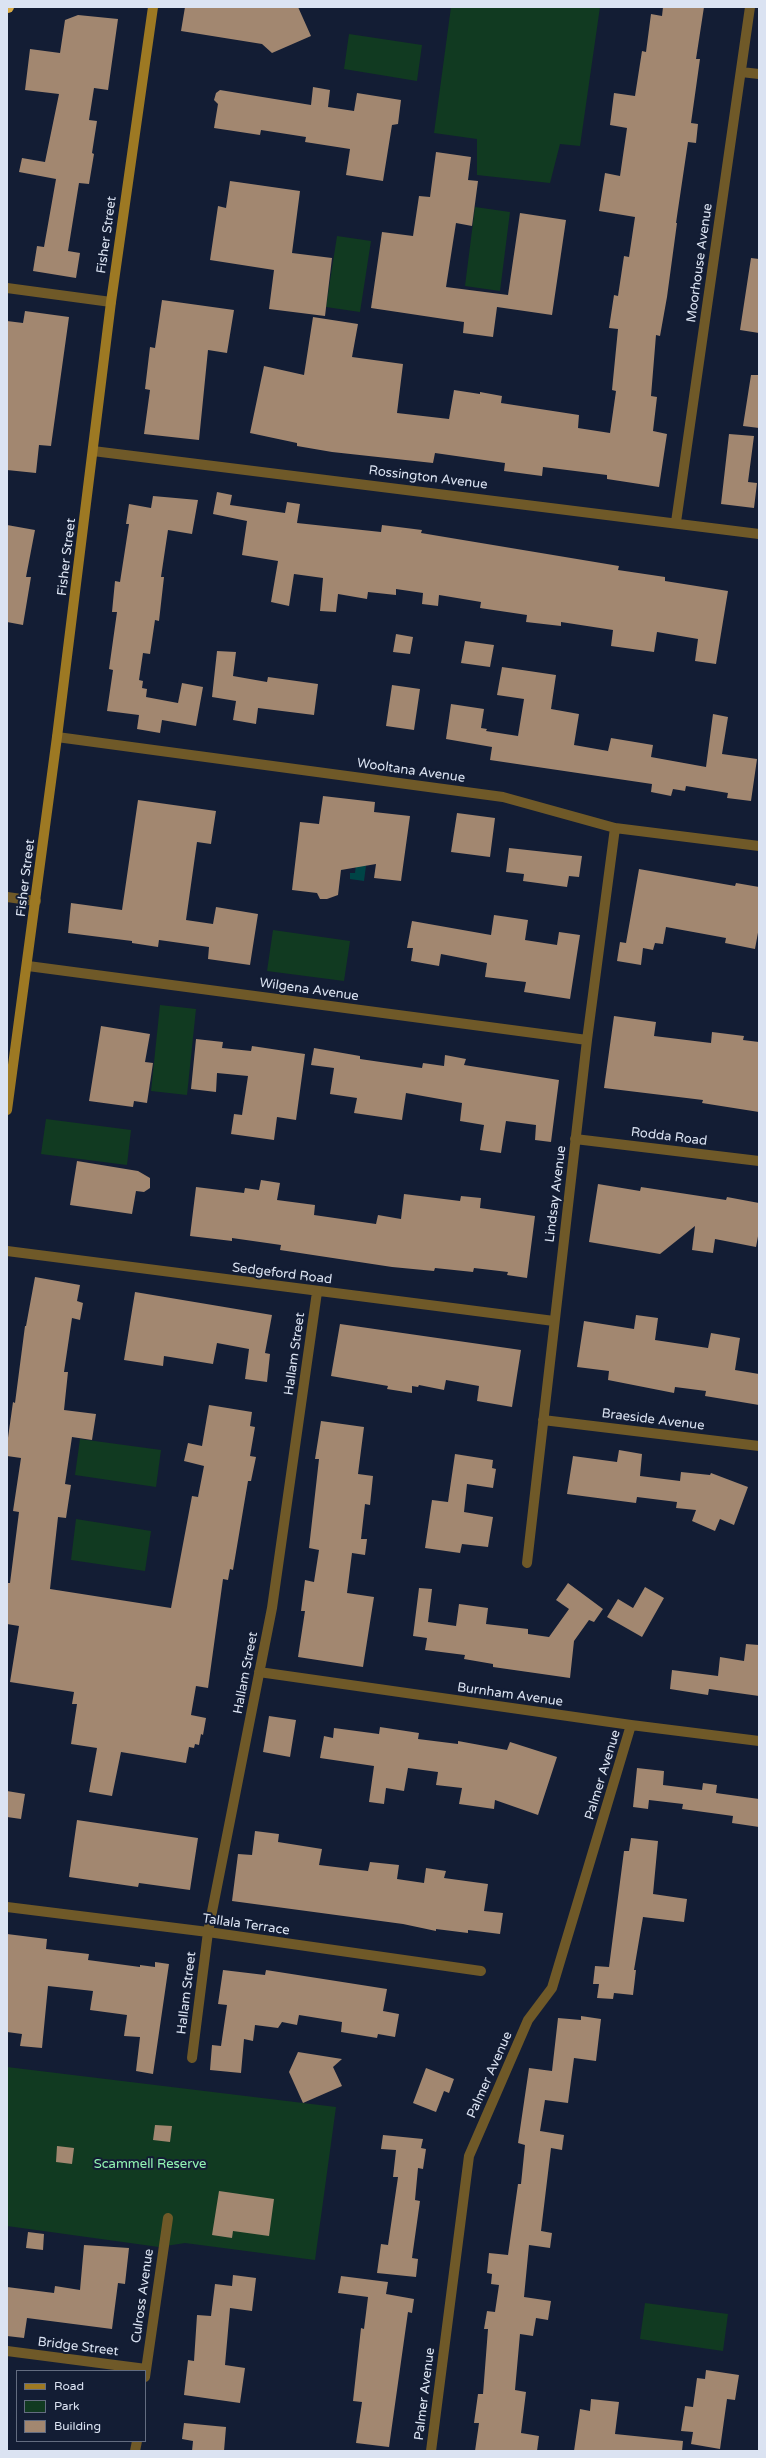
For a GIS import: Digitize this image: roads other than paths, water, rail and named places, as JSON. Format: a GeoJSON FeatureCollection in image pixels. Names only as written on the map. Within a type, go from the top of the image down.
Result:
{"type":"FeatureCollection","features":[{"type":"Feature","properties":{"kind":"street","name":"Fisher Street"},"geometry":{"type":"LineString","coordinates":[[7,1110],[28,966],[111,302],[153,7]]}},
{"type":"Feature","properties":{"kind":"street","name":"Moorhouse Avenue"},"geometry":{"type":"LineString","coordinates":[[676,522],[750,7]]}},
{"type":"Feature","properties":{"kind":"street"},"geometry":{"type":"LineString","coordinates":[[741,72],[759,74]]}},
{"type":"Feature","properties":{"kind":"street"},"geometry":{"type":"LineString","coordinates":[[7,288],[111,302]]}},
{"type":"Feature","properties":{"kind":"street","name":"Rossington Avenue"},"geometry":{"type":"LineString","coordinates":[[93,450],[676,522],[759,534]]}},
{"type":"Feature","properties":{"kind":"street","name":"Wooltana Avenue"},"geometry":{"type":"LineString","coordinates":[[57,737],[503,797],[615,828],[759,846]]}},
{"type":"Feature","properties":{"kind":"street","name":"Lindsay Avenue"},"geometry":{"type":"LineString","coordinates":[[527,1563],[575,1139],[615,828]]}},
{"type":"Feature","properties":{"kind":"street"},"geometry":{"type":"LineString","coordinates":[[7,897],[36,901]]}},
{"type":"Feature","properties":{"kind":"street","name":"Wilgena Avenue"},"geometry":{"type":"LineString","coordinates":[[28,966],[587,1040]]}},
{"type":"Feature","properties":{"kind":"street","name":"Rodda Road"},"geometry":{"type":"LineString","coordinates":[[575,1139],[759,1161]]}},
{"type":"Feature","properties":{"kind":"street","name":"Sedgeford Road"},"geometry":{"type":"LineString","coordinates":[[7,1251],[316,1292],[554,1321]]}},
{"type":"Feature","properties":{"kind":"street","name":"Hallam Street"},"geometry":{"type":"LineString","coordinates":[[192,2058],[208,1932],[272,1608],[316,1292]]}},
{"type":"Feature","properties":{"kind":"street","name":"Braeside Avenue"},"geometry":{"type":"LineString","coordinates":[[543,1420],[759,1446]]}},
{"type":"Feature","properties":{"kind":"street","name":"Burnham Avenue"},"geometry":{"type":"LineString","coordinates":[[259,1672],[631,1726],[759,1740]]}},
{"type":"Feature","properties":{"kind":"street","name":"Palmer Avenue"},"geometry":{"type":"LineString","coordinates":[[431,2451],[469,2156],[528,2020],[552,1988],[631,1726]]}},
{"type":"Feature","properties":{"kind":"street","name":"Tallala Terrace"},"geometry":{"type":"LineString","coordinates":[[7,1907],[208,1932],[481,1971]]}},
{"type":"Feature","properties":{"kind":"street","name":"Culross Avenue"},"geometry":{"type":"LineString","coordinates":[[146,2373],[168,2218]]}},
{"type":"Feature","properties":{"kind":"street","name":"Bridge Street"},"geometry":{"type":"LineString","coordinates":[[7,2351],[127,2370]]}},
{"type":"Feature","properties":{"kind":"park label","name":"Scammell Reserve"},"geometry":{"type":"Point","coordinates":[150,2165]}}]}
